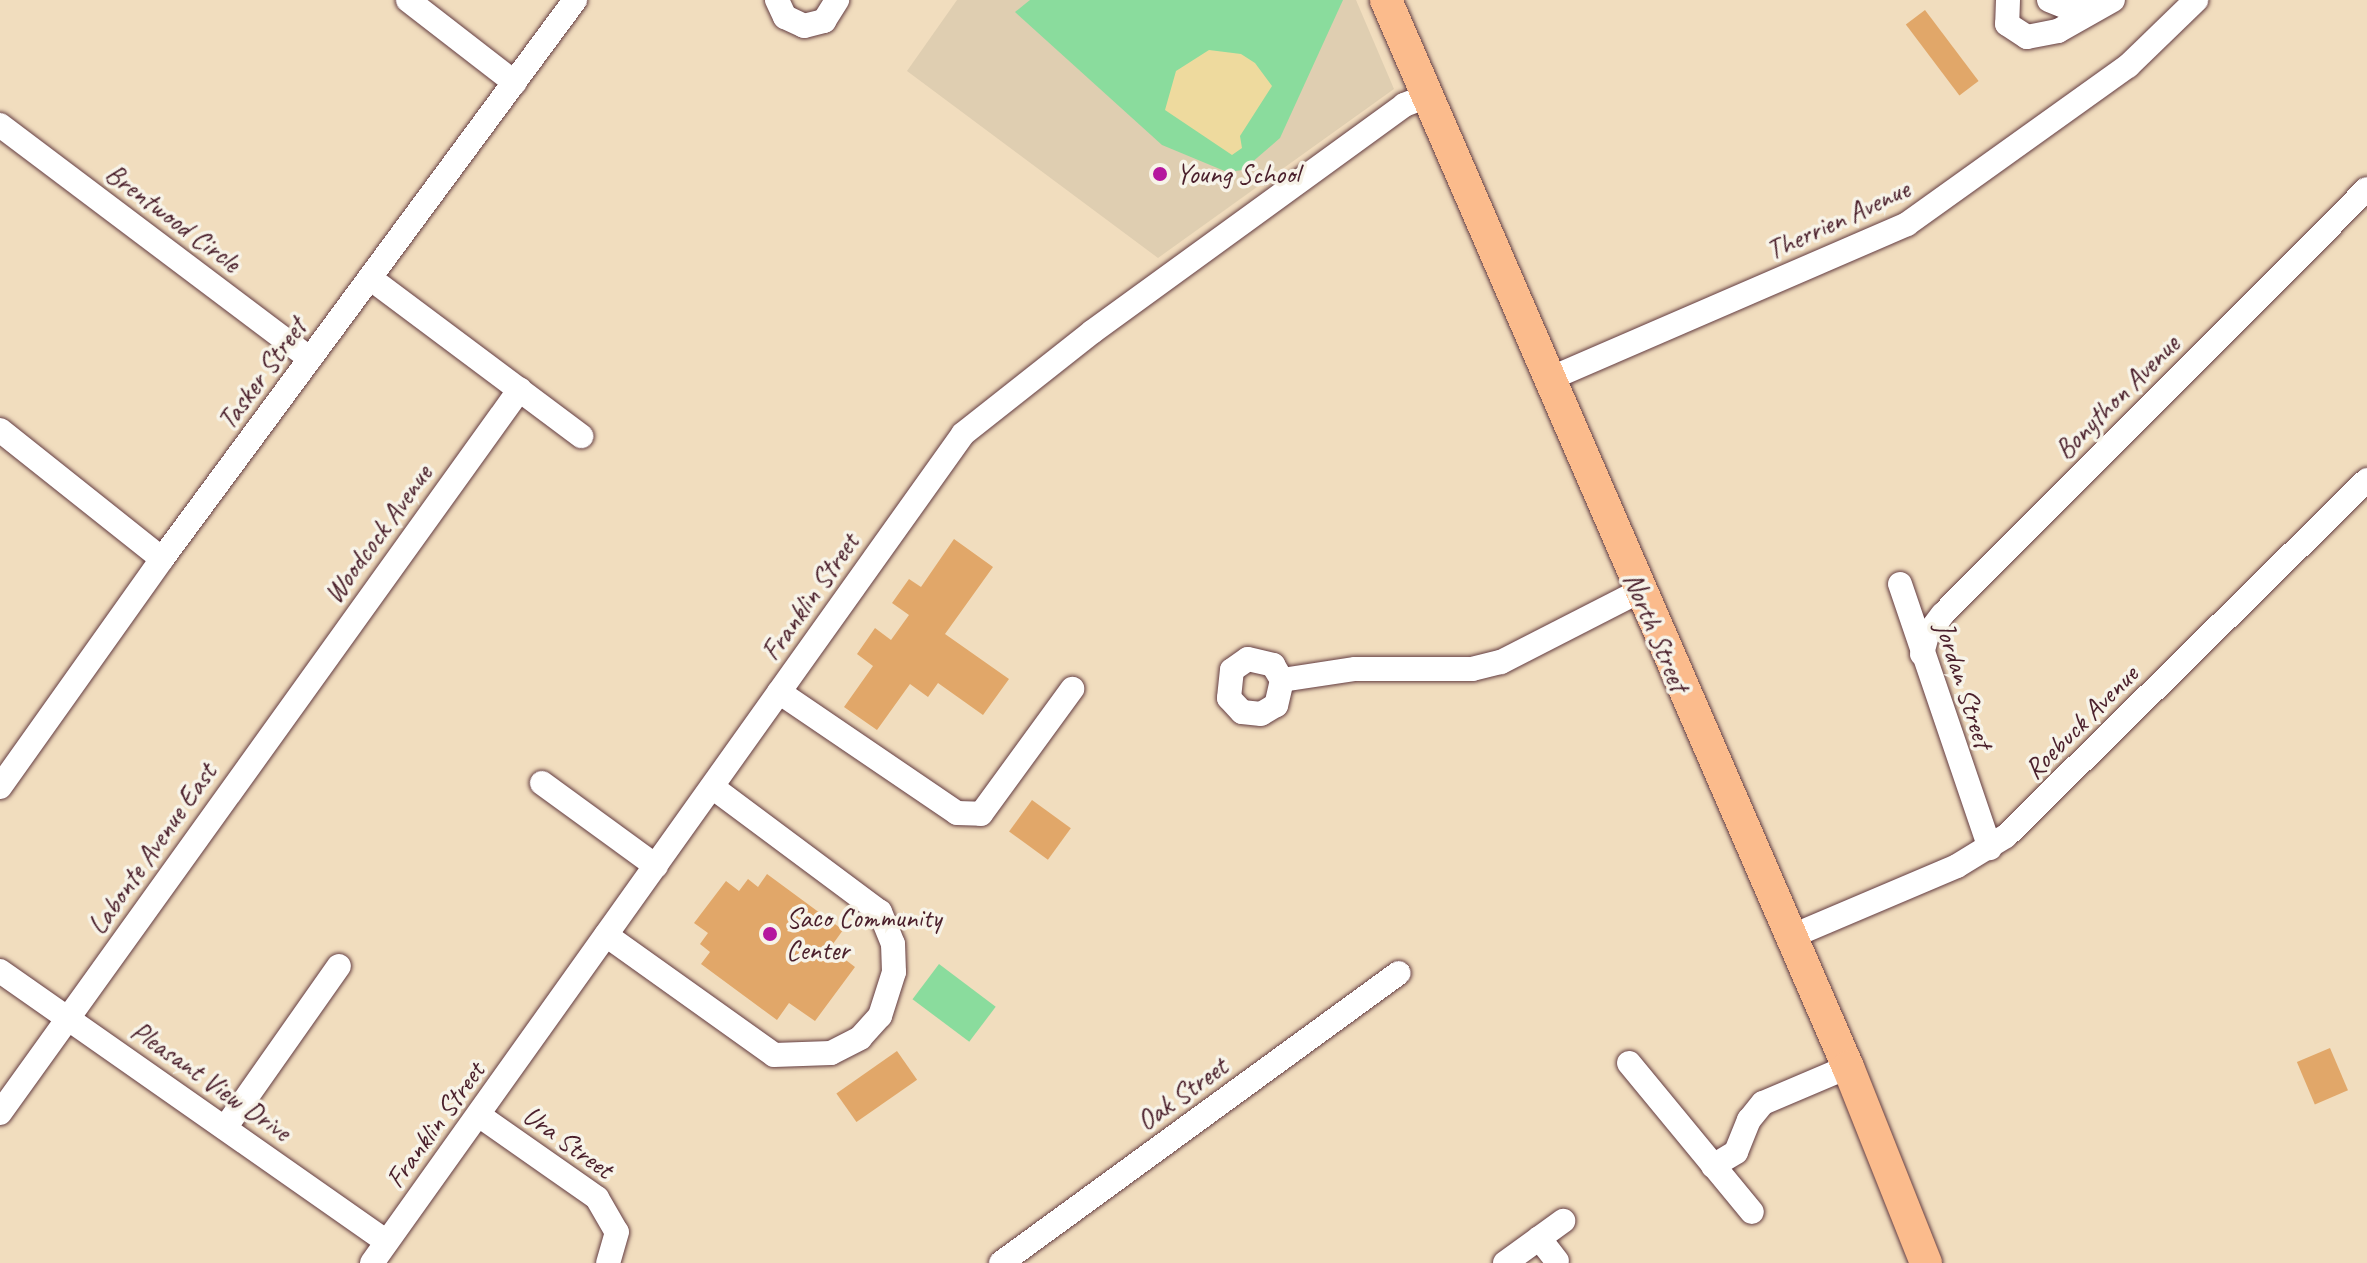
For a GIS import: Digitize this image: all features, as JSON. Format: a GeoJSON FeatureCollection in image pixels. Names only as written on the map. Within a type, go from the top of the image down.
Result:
{"type":"FeatureCollection","features":[{"type":"Feature","properties":{"kind":"main road","name":"North Street"},"geometry":{"type":"LineString","coordinates":[[1386,0],[1638,592],[1848,1067],[1926,1263]]}},
{"type":"Feature","properties":{"kind":"street"},"geometry":{"type":"LineString","coordinates":[[408,0],[515,83]]}},
{"type":"Feature","properties":{"kind":"street","name":"Tasker Street"},"geometry":{"type":"LineString","coordinates":[[0,787],[162,559],[575,0]]}},
{"type":"Feature","properties":{"kind":"street"},"geometry":{"type":"LineString","coordinates":[[777,0],[785,17],[804,26],[824,21],[837,0]]}},
{"type":"Feature","properties":{"kind":"street"},"geometry":{"type":"LineString","coordinates":[[2008,0],[2007,24],[2027,37],[2058,31],[2110,2]]}},
{"type":"Feature","properties":{"kind":"street"},"geometry":{"type":"LineString","coordinates":[[2049,0],[2076,11],[2110,2]]}},
{"type":"Feature","properties":{"kind":"street","name":"Therrien Avenue"},"geometry":{"type":"LineString","coordinates":[[1547,380],[1907,224],[2128,66],[2196,0]]}},
{"type":"Feature","properties":{"kind":"street","name":"Franklin Street"},"geometry":{"type":"LineString","coordinates":[[372,1263],[480,1116],[943,460],[979,419],[1404,105],[1427,96]]}},
{"type":"Feature","properties":{"kind":"street","name":"Brentwood Circle"},"geometry":{"type":"LineString","coordinates":[[0,125],[310,359]]}},
{"type":"Feature","properties":{"kind":"street","name":"Bonython Avenue"},"geometry":{"type":"LineString","coordinates":[[1922,654],[1927,635],[1943,614],[2367,189]]}},
{"type":"Feature","properties":{"kind":"street"},"geometry":{"type":"LineString","coordinates":[[370,278],[581,436]]}},
{"type":"Feature","properties":{"kind":"street","name":"Woodcock Avenue"},"geometry":{"type":"LineString","coordinates":[[284,714],[520,389]]}},
{"type":"Feature","properties":{"kind":"street"},"geometry":{"type":"LineString","coordinates":[[0,430],[162,559]]}},
{"type":"Feature","properties":{"kind":"street","name":"Roebuck Avenue"},"geometry":{"type":"LineString","coordinates":[[1790,937],[1990,848],[2031,814],[2367,480]]}},
{"type":"Feature","properties":{"kind":"street","name":"Jordan Street"},"geometry":{"type":"LineString","coordinates":[[1900,584],[1990,848]]}},
{"type":"Feature","properties":{"kind":"street"},"geometry":{"type":"LineString","coordinates":[[1282,680],[1355,669],[1472,669],[1501,662],[1638,592]]}},
{"type":"Feature","properties":{"kind":"street"},"geometry":{"type":"LineString","coordinates":[[779,692],[957,813],[981,814],[1072,689]]}},
{"type":"Feature","properties":{"kind":"street","name":"Labonte Avenue East"},"geometry":{"type":"LineString","coordinates":[[0,1113],[284,714]]}},
{"type":"Feature","properties":{"kind":"street"},"geometry":{"type":"LineString","coordinates":[[542,783],[656,866]]}},
{"type":"Feature","properties":{"kind":"street"},"geometry":{"type":"LineString","coordinates":[[606,935],[774,1055],[831,1053],[860,1038],[880,1016],[894,972],[893,944],[880,912],[712,787]]}},
{"type":"Feature","properties":{"kind":"street"},"geometry":{"type":"LineString","coordinates":[[225,1128],[339,966]]}},
{"type":"Feature","properties":{"kind":"street","name":"Pleasant View Drive"},"geometry":{"type":"LineString","coordinates":[[0,971],[387,1242]]}},
{"type":"Feature","properties":{"kind":"street","name":"Oak Street"},"geometry":{"type":"LineString","coordinates":[[1001,1263],[1399,973]]}},
{"type":"Feature","properties":{"kind":"street"},"geometry":{"type":"LineString","coordinates":[[1629,1063],[1752,1212]]}},
{"type":"Feature","properties":{"kind":"street"},"geometry":{"type":"LineString","coordinates":[[1713,1166],[1736,1152],[1749,1120],[1763,1103],[1848,1067]]}},
{"type":"Feature","properties":{"kind":"street","name":"Ura Street"},"geometry":{"type":"LineString","coordinates":[[480,1116],[589,1191],[615,1223],[616,1248],[608,1263]]}},
{"type":"Feature","properties":{"kind":"street"},"geometry":{"type":"LineString","coordinates":[[1505,1263],[1563,1221]]}},
{"type":"Feature","properties":{"kind":"street"},"geometry":{"type":"LineString","coordinates":[[1539,1238],[1557,1261]]}},
{"type":"Feature","properties":{"kind":"shaded area","name":"Young School"},"geometry":{"type":"Polygon","coordinates":[[[957,0],[1356,0],[1394,89],[1158,258],[907,71],[957,0]]]}},
{"type":"Feature","properties":{"kind":"green space"},"geometry":{"type":"Polygon","coordinates":[[[1030,0],[1343,0],[1280,138],[1243,170],[1227,172],[1162,145],[1015,12],[1030,0]]]}},
{"type":"Feature","properties":{"kind":"green space"},"geometry":{"type":"Polygon","coordinates":[[[939,964],[996,1007],[969,1042],[913,999],[939,964]]]}},
{"type":"Feature","properties":{"kind":"sand"},"geometry":{"type":"Polygon","coordinates":[[[1209,50],[1241,54],[1255,63],[1272,86],[1240,136],[1242,148],[1232,155],[1165,110],[1176,71],[1209,50]]]}},
{"type":"Feature","properties":{"kind":"building"},"geometry":{"type":"Polygon","coordinates":[[[1925,10],[1979,81],[1959,96],[1906,24],[1925,10]]]}},
{"type":"Feature","properties":{"kind":"building"},"geometry":{"type":"Polygon","coordinates":[[[954,539],[993,567],[945,634],[1009,679],[983,715],[938,683],[928,697],[910,684],[877,730],[844,707],[873,666],[857,654],[875,628],[891,640],[909,615],[892,603],[909,579],[921,587],[954,539]]]}},
{"type":"Feature","properties":{"kind":"building"},"geometry":{"type":"Polygon","coordinates":[[[1032,800],[1071,828],[1048,860],[1009,832],[1032,800]]]}},
{"type":"Feature","properties":{"kind":"building"},"geometry":{"type":"Polygon","coordinates":[[[767,874],[843,930],[830,948],[855,967],[815,1021],[789,1003],[777,1020],[701,964],[710,952],[700,944],[708,933],[694,923],[726,881],[739,891],[748,879],[758,887],[767,874]]]}},
{"type":"Feature","properties":{"kind":"building"},"geometry":{"type":"Polygon","coordinates":[[[2330,1048],[2348,1090],[2315,1104],[2297,1062],[2330,1048]]]}},
{"type":"Feature","properties":{"kind":"building"},"geometry":{"type":"Polygon","coordinates":[[[897,1051],[917,1080],[856,1122],[836,1093],[897,1051]]]}},
{"type":"Feature","properties":{"kind":"place","name":"Young School"},"geometry":{"type":"Point","coordinates":[1160,174]}},
{"type":"Feature","properties":{"kind":"place","name":"Saco Community Center"},"geometry":{"type":"Point","coordinates":[770,934]}}]}
